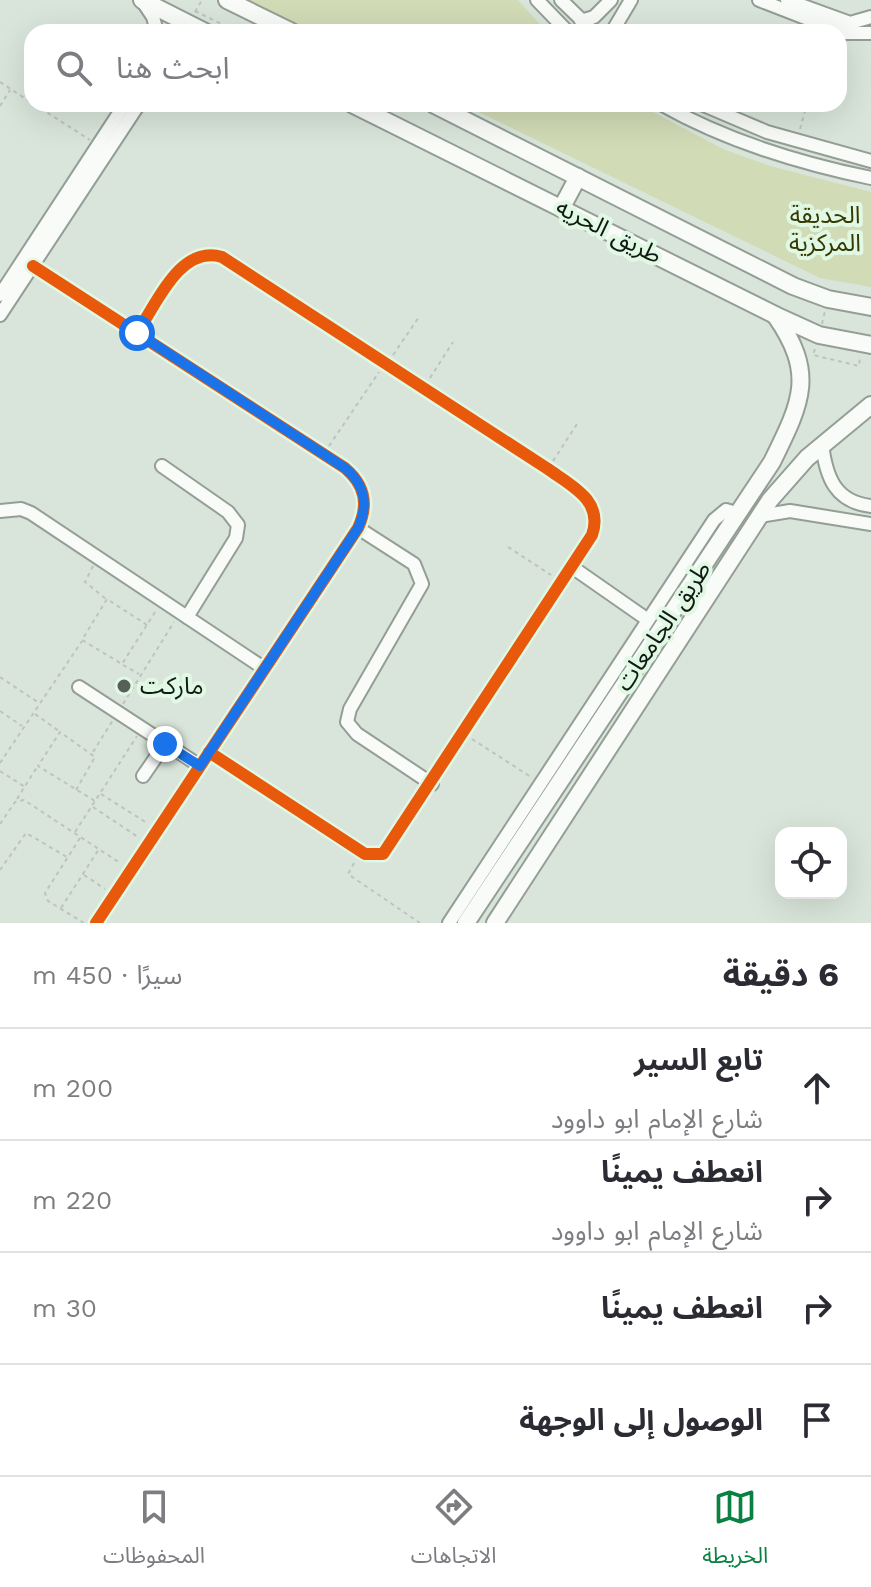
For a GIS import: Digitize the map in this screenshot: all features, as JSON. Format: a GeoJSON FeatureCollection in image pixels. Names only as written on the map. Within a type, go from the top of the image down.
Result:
{"type":"FeatureCollection","features":[{"type":"Feature","properties":{"kind":"main road"},"geometry":{"type":"LineString","coordinates":[[141,0],[189,24]]}},
{"type":"Feature","properties":{"kind":"main road"},"geometry":{"type":"LineString","coordinates":[[227,0],[276,24]]}},
{"type":"Feature","properties":{"kind":"main road","name":"طريق الحريه"},"geometry":{"type":"LineString","coordinates":[[368,112],[775,315],[819,335],[871,345]]}},
{"type":"Feature","properties":{"kind":"main road","name":"طريق الحريه"},"geometry":{"type":"LineString","coordinates":[[449,112],[793,286],[828,299],[871,307]]}},
{"type":"Feature","properties":{"kind":"main road"},"geometry":{"type":"LineString","coordinates":[[562,207],[578,177]]}},
{"type":"Feature","properties":{"kind":"main road","name":"طريق الجامعات"},"geometry":{"type":"LineString","coordinates":[[466,923],[654,625],[739,514],[786,435],[801,387],[799,355],[775,315]]}},
{"type":"Feature","properties":{"kind":"main road","name":"طريق الجامعات"},"geometry":{"type":"LineString","coordinates":[[495,923],[783,483],[822,444],[871,405]]}},
{"type":"Feature","properties":{"kind":"main road"},"geometry":{"type":"LineString","coordinates":[[739,514],[757,521]]}},
{"type":"Feature","properties":{"kind":"street"},"geometry":{"type":"LineString","coordinates":[[141,0],[155,24]]}},
{"type":"Feature","properties":{"kind":"street"},"geometry":{"type":"LineString","coordinates":[[537,0],[560,24]]}},
{"type":"Feature","properties":{"kind":"street"},"geometry":{"type":"LineString","coordinates":[[561,0],[585,24]]}},
{"type":"Feature","properties":{"kind":"street"},"geometry":{"type":"LineString","coordinates":[[581,21],[594,17],[611,0]]}},
{"type":"Feature","properties":{"kind":"street"},"geometry":{"type":"LineString","coordinates":[[617,24],[631,0]]}},
{"type":"Feature","properties":{"kind":"street"},"geometry":{"type":"LineString","coordinates":[[759,0],[850,23],[871,17]]}},
{"type":"Feature","properties":{"kind":"street"},"geometry":{"type":"LineString","coordinates":[[791,6],[826,24]]}},
{"type":"Feature","properties":{"kind":"street"},"geometry":{"type":"LineString","coordinates":[[847,33],[871,33]]}},
{"type":"Feature","properties":{"kind":"street"},"geometry":{"type":"LineString","coordinates":[[0,295],[98,145],[128,112]]}},
{"type":"Feature","properties":{"kind":"street"},"geometry":{"type":"LineString","coordinates":[[0,315],[130,112]]}},
{"type":"Feature","properties":{"kind":"street"},"geometry":{"type":"LineString","coordinates":[[677,112],[725,136],[763,149],[871,178]]}},
{"type":"Feature","properties":{"kind":"street"},"geometry":{"type":"LineString","coordinates":[[722,112],[796,141],[871,161]]}},
{"type":"Feature","properties":{"kind":"street"},"geometry":{"type":"LineString","coordinates":[[137,333],[187,262],[195,257],[213,254],[548,469],[587,498],[596,515],[592,535],[389,851],[378,856],[361,851],[209,752]]}},
{"type":"Feature","properties":{"kind":"street"},"geometry":{"type":"LineString","coordinates":[[33,266],[323,454],[355,477],[363,489],[366,502],[358,528],[96,923]]}},
{"type":"Feature","properties":{"kind":"street"},"geometry":{"type":"LineString","coordinates":[[822,444],[830,482],[836,491],[855,503],[871,506]]}},
{"type":"Feature","properties":{"kind":"street"},"geometry":{"type":"LineString","coordinates":[[162,466],[228,512],[238,525],[236,538],[184,615]]}},
{"type":"Feature","properties":{"kind":"street"},"geometry":{"type":"LineString","coordinates":[[0,511],[21,509],[31,513],[265,669]]}},
{"type":"Feature","properties":{"kind":"street"},"geometry":{"type":"LineString","coordinates":[[757,521],[790,511],[871,524]]}},
{"type":"Feature","properties":{"kind":"street"},"geometry":{"type":"LineString","coordinates":[[358,528],[414,564],[422,584],[350,709],[347,722],[357,734],[432,784]]}},
{"type":"Feature","properties":{"kind":"street"},"geometry":{"type":"LineString","coordinates":[[449,923],[541,783],[654,625],[572,567]]}},
{"type":"Feature","properties":{"kind":"street"},"geometry":{"type":"LineString","coordinates":[[79,687],[200,766]]}},
{"type":"Feature","properties":{"kind":"street"},"geometry":{"type":"LineString","coordinates":[[143,776],[165,744]]}},
{"type":"Feature","properties":{"kind":"path"},"geometry":{"type":"LineString","coordinates":[[195,11],[222,24]]}},
{"type":"Feature","properties":{"kind":"path"},"geometry":{"type":"LineString","coordinates":[[0,82],[24,97]]}},
{"type":"Feature","properties":{"kind":"path"},"geometry":{"type":"LineString","coordinates":[[0,106],[11,89]]}},
{"type":"Feature","properties":{"kind":"path"},"geometry":{"type":"LineString","coordinates":[[47,112],[98,145]]}},
{"type":"Feature","properties":{"kind":"path"},"geometry":{"type":"LineString","coordinates":[[796,141],[805,112]]}},
{"type":"Feature","properties":{"kind":"path"},"geometry":{"type":"LineString","coordinates":[[819,335],[828,299]]}},
{"type":"Feature","properties":{"kind":"path"},"geometry":{"type":"LineString","coordinates":[[323,454],[419,317]]}},
{"type":"Feature","properties":{"kind":"path"},"geometry":{"type":"LineString","coordinates":[[422,389],[453,342]]}},
{"type":"Feature","properties":{"kind":"path"},"geometry":{"type":"LineString","coordinates":[[548,469],[577,424]]}},
{"type":"Feature","properties":{"kind":"path"},"geometry":{"type":"LineString","coordinates":[[508,547],[562,582]]}},
{"type":"Feature","properties":{"kind":"path"},"geometry":{"type":"LineString","coordinates":[[98,558],[85,582],[147,625]]}},
{"type":"Feature","properties":{"kind":"path"},"geometry":{"type":"LineString","coordinates":[[0,763],[107,599]]}},
{"type":"Feature","properties":{"kind":"path"},"geometry":{"type":"LineString","coordinates":[[122,664],[163,601]]}},
{"type":"Feature","properties":{"kind":"path"},"geometry":{"type":"LineString","coordinates":[[92,753],[141,675],[184,615]]}},
{"type":"Feature","properties":{"kind":"path"},"geometry":{"type":"LineString","coordinates":[[82,640],[141,675]]}},
{"type":"Feature","properties":{"kind":"path"},"geometry":{"type":"LineString","coordinates":[[0,677],[40,703]]}},
{"type":"Feature","properties":{"kind":"path"},"geometry":{"type":"LineString","coordinates":[[0,711],[24,727]]}},
{"type":"Feature","properties":{"kind":"path"},"geometry":{"type":"LineString","coordinates":[[34,713],[92,753],[95,759],[76,790]]}},
{"type":"Feature","properties":{"kind":"path"},"geometry":{"type":"LineString","coordinates":[[74,833],[142,729]]}},
{"type":"Feature","properties":{"kind":"path"},"geometry":{"type":"LineString","coordinates":[[0,823],[60,732]]}},
{"type":"Feature","properties":{"kind":"path"},"geometry":{"type":"LineString","coordinates":[[464,734],[541,783]]}},
{"type":"Feature","properties":{"kind":"path"},"geometry":{"type":"LineString","coordinates":[[0,747],[7,752]]}},
{"type":"Feature","properties":{"kind":"path"},"geometry":{"type":"LineString","coordinates":[[38,766],[95,801]]}},
{"type":"Feature","properties":{"kind":"path"},"geometry":{"type":"LineString","coordinates":[[0,771],[25,787]]}},
{"type":"Feature","properties":{"kind":"path"},"geometry":{"type":"LineString","coordinates":[[100,794],[158,830]]}},
{"type":"Feature","properties":{"kind":"path"},"geometry":{"type":"LineString","coordinates":[[15,802],[24,800],[131,870]]}},
{"type":"Feature","properties":{"kind":"path"},"geometry":{"type":"LineString","coordinates":[[92,807],[149,844]]}},
{"type":"Feature","properties":{"kind":"path"},"geometry":{"type":"LineString","coordinates":[[0,870],[26,833],[67,857]]}},
{"type":"Feature","properties":{"kind":"path"},"geometry":{"type":"LineString","coordinates":[[80,837],[45,893],[48,901],[84,923]]}},
{"type":"Feature","properties":{"kind":"path"},"geometry":{"type":"LineString","coordinates":[[61,909],[99,849]]}},
{"type":"Feature","properties":{"kind":"path"},"geometry":{"type":"LineString","coordinates":[[361,851],[348,874],[420,923]]}},
{"type":"Feature","properties":{"kind":"path"},"geometry":{"type":"LineString","coordinates":[[83,874],[115,895]]}},
{"type":"Feature","properties":{"kind":"green space"},"geometry":{"type":"Polygon","coordinates":[[[236,0],[518,0],[540,24],[288,24],[236,0]]]}},
{"type":"Feature","properties":{"kind":"green space","name":"الحديقة المركزية"},"geometry":{"type":"Polygon","coordinates":[[[478,112],[653,112],[723,149],[770,166],[871,192],[871,287],[820,278],[478,112]]]}},
{"type":"Feature","properties":{"kind":"cycle path"},"geometry":{"type":"LineString","coordinates":[[137,333],[161,293],[182,268],[194,259],[207,255],[222,257],[567,482],[584,496],[594,513],[592,535],[383,854],[365,854],[209,752]]}},
{"type":"Feature","properties":{"kind":"cycle path"},"geometry":{"type":"LineString","coordinates":[[33,266],[345,468],[361,488],[364,503],[358,528],[96,923]]}},
{"type":"Feature","properties":{"kind":"place","name":"ماركت"},"geometry":{"type":"Point","coordinates":[124,686]}},
{"type":"Feature","properties":{"kind":"route"},"geometry":{"type":"LineString","coordinates":[[137,333],[345,468],[363,489],[366,502],[358,528],[200,766],[165,744]]}}]}
